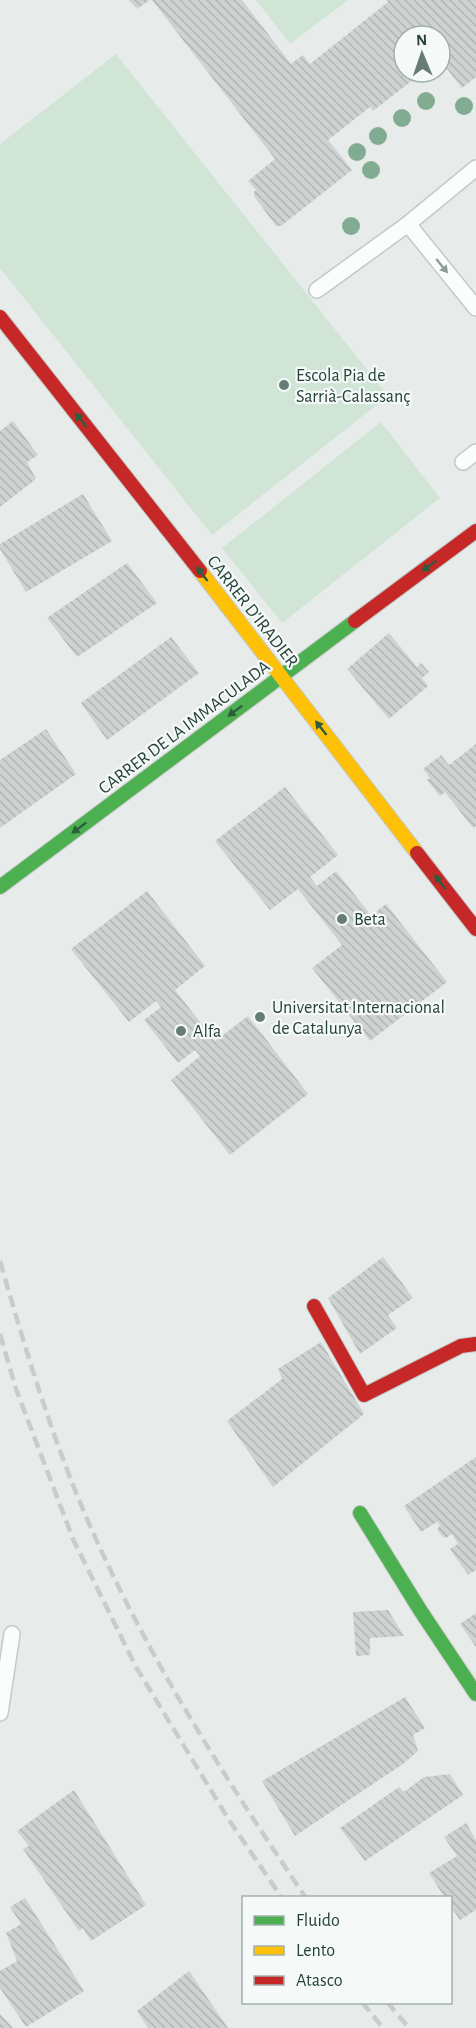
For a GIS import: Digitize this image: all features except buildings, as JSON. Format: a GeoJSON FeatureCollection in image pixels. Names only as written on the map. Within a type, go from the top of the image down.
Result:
{"type":"FeatureCollection","features":[{"type":"Feature","properties":{"kind":"street","name":"CARRER D'IRADIER"},"geometry":{"type":"LineString","coordinates":[[0,317],[282,676],[476,929]]}},
{"type":"Feature","properties":{"kind":"street","name":"CARRER DE LA IMMACULADA"},"geometry":{"type":"LineString","coordinates":[[0,887],[476,531]]}},
{"type":"Feature","properties":{"kind":"street"},"geometry":{"type":"LineString","coordinates":[[314,1306],[364,1395],[461,1346],[476,1344]]}},
{"type":"Feature","properties":{"kind":"street"},"geometry":{"type":"LineString","coordinates":[[360,1513],[420,1610],[476,1694]]}},
{"type":"Feature","properties":{"kind":"lane"},"geometry":{"type":"LineString","coordinates":[[317,290],[408,224],[476,168]]}},
{"type":"Feature","properties":{"kind":"lane"},"geometry":{"type":"LineString","coordinates":[[408,224],[476,308]]}},
{"type":"Feature","properties":{"kind":"lane"},"geometry":{"type":"LineString","coordinates":[[463,462],[476,452]]}},
{"type":"Feature","properties":{"kind":"lane"},"geometry":{"type":"LineString","coordinates":[[0,1713],[12,1634]]}},
{"type":"Feature","properties":{"kind":"green space"},"geometry":{"type":"Polygon","coordinates":[[[256,0],[348,0],[290,44],[256,0]]]}},
{"type":"Feature","properties":{"kind":"green space"},"geometry":{"type":"Polygon","coordinates":[[[116,54],[388,396],[212,535],[0,268],[0,144],[116,54]]]}},
{"type":"Feature","properties":{"kind":"green space"},"geometry":{"type":"Polygon","coordinates":[[[381,422],[440,498],[282,623],[222,548],[381,422]]]}},
{"type":"Feature","properties":{"kind":"railway"},"geometry":{"type":"LineString","coordinates":[[0,1261],[52,1429],[77,1496],[114,1577],[163,1672],[190,1718],[305,1896]]}},
{"type":"Feature","properties":{"kind":"railway"},"geometry":{"type":"LineString","coordinates":[[0,1334],[16,1389],[73,1539],[136,1667],[229,1820],[281,1896]]}},
{"type":"Feature","properties":{"kind":"railway"},"geometry":{"type":"LineString","coordinates":[[364,2004],[383,2028]]}},
{"type":"Feature","properties":{"kind":"railway"},"geometry":{"type":"LineString","coordinates":[[389,2004],[409,2028]]}},
{"type":"Feature","properties":{"kind":"traffic: fast"},"geometry":{"type":"LineString","coordinates":[[0,887],[355,621]]}},
{"type":"Feature","properties":{"kind":"traffic: fast"},"geometry":{"type":"LineString","coordinates":[[360,1513],[420,1610],[476,1694]]}},
{"type":"Feature","properties":{"kind":"traffic: slow"},"geometry":{"type":"LineString","coordinates":[[200,571],[417,853]]}},
{"type":"Feature","properties":{"kind":"traffic: jam"},"geometry":{"type":"LineString","coordinates":[[0,317],[200,571]]}},
{"type":"Feature","properties":{"kind":"traffic: jam"},"geometry":{"type":"LineString","coordinates":[[355,621],[476,531]]}},
{"type":"Feature","properties":{"kind":"traffic: jam"},"geometry":{"type":"LineString","coordinates":[[417,853],[476,929]]}},
{"type":"Feature","properties":{"kind":"traffic: jam"},"geometry":{"type":"LineString","coordinates":[[314,1306],[364,1395],[461,1346],[476,1344]]}},
{"type":"Feature","properties":{"kind":"place","name":"Escola Pia de Sarrià-Calassanç"},"geometry":{"type":"Point","coordinates":[284,385]}},
{"type":"Feature","properties":{"kind":"place","name":"Beta"},"geometry":{"type":"Point","coordinates":[342,919]}},
{"type":"Feature","properties":{"kind":"place","name":"Universitat Internacional de Catalunya"},"geometry":{"type":"Point","coordinates":[260,1017]}},
{"type":"Feature","properties":{"kind":"place","name":"Alfa"},"geometry":{"type":"Point","coordinates":[181,1031]}}]}
